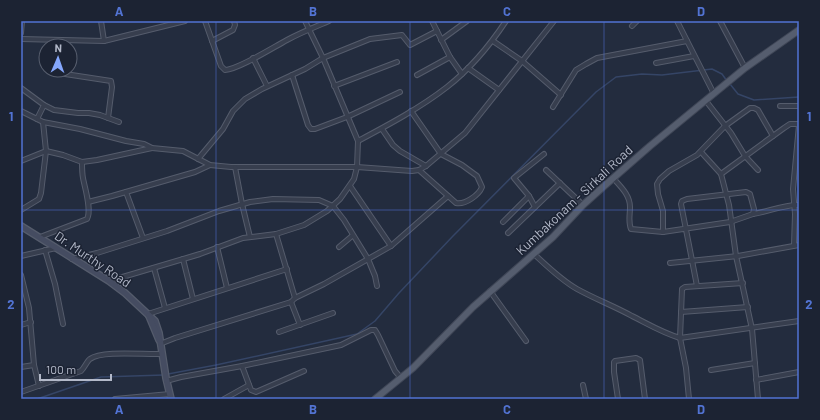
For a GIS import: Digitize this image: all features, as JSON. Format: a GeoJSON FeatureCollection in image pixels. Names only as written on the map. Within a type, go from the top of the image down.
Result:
{"type":"FeatureCollection","features":[{"type":"Feature","properties":{"kind":"main road","name":"Kumbakonam - Sirkali Road"},"geometry":{"type":"LineString","coordinates":[[375,399],[401,378],[490,292],[553,237],[583,204],[745,68],[799,30]]}},
{"type":"Feature","properties":{"kind":"main road","name":"Dr. Murthy Road"},"geometry":{"type":"LineString","coordinates":[[21,226],[109,281],[148,315],[160,343],[170,397]]}},
{"type":"Feature","properties":{"kind":"street"},"geometry":{"type":"LineString","coordinates":[[21,33],[22,21]]}},
{"type":"Feature","properties":{"kind":"street"},"geometry":{"type":"LineString","coordinates":[[101,21],[104,41]]}},
{"type":"Feature","properties":{"kind":"street"},"geometry":{"type":"LineString","coordinates":[[21,39],[104,41],[186,21]]}},
{"type":"Feature","properties":{"kind":"street"},"geometry":{"type":"LineString","coordinates":[[205,21],[221,66],[225,70],[229,70],[329,21]]}},
{"type":"Feature","properties":{"kind":"street"},"geometry":{"type":"LineString","coordinates":[[212,41],[233,30],[235,25],[234,21]]}},
{"type":"Feature","properties":{"kind":"street"},"geometry":{"type":"LineString","coordinates":[[109,281],[183,259],[250,236],[276,234],[304,225],[333,206],[350,186],[357,166],[358,141],[323,58],[305,21]]}},
{"type":"Feature","properties":{"kind":"street"},"geometry":{"type":"LineString","coordinates":[[432,21],[450,57],[462,74]]}},
{"type":"Feature","properties":{"kind":"street"},"geometry":{"type":"LineString","coordinates":[[441,40],[467,21]]}},
{"type":"Feature","properties":{"kind":"street"},"geometry":{"type":"LineString","coordinates":[[358,141],[382,129],[448,87],[493,41],[506,21]]}},
{"type":"Feature","properties":{"kind":"street"},"geometry":{"type":"LineString","coordinates":[[21,161],[46,151],[82,162],[152,148],[183,151],[210,165],[235,167],[357,166],[412,171],[419,170],[465,134],[554,21]]}},
{"type":"Feature","properties":{"kind":"street"},"geometry":{"type":"LineString","coordinates":[[632,26],[638,21]]}},
{"type":"Feature","properties":{"kind":"street"},"geometry":{"type":"LineString","coordinates":[[677,21],[714,94]]}},
{"type":"Feature","properties":{"kind":"street"},"geometry":{"type":"LineString","coordinates":[[720,21],[745,68]]}},
{"type":"Feature","properties":{"kind":"street"},"geometry":{"type":"LineString","coordinates":[[198,159],[223,129],[234,111],[245,99],[267,86],[292,75],[323,58],[370,39],[402,35],[410,45],[437,31]]}},
{"type":"Feature","properties":{"kind":"street"},"geometry":{"type":"LineString","coordinates":[[493,41],[522,61],[560,95]]}},
{"type":"Feature","properties":{"kind":"street"},"geometry":{"type":"LineString","coordinates":[[553,107],[576,70],[597,58],[687,41]]}},
{"type":"Feature","properties":{"kind":"street"},"geometry":{"type":"LineString","coordinates":[[656,64],[694,56]]}},
{"type":"Feature","properties":{"kind":"street"},"geometry":{"type":"LineString","coordinates":[[417,75],[450,57]]}},
{"type":"Feature","properties":{"kind":"street"},"geometry":{"type":"LineString","coordinates":[[253,58],[267,86]]}},
{"type":"Feature","properties":{"kind":"street"},"geometry":{"type":"LineString","coordinates":[[334,86],[397,62]]}},
{"type":"Feature","properties":{"kind":"street"},"geometry":{"type":"LineString","coordinates":[[468,68],[499,90]]}},
{"type":"Feature","properties":{"kind":"street"},"geometry":{"type":"LineString","coordinates":[[292,75],[309,128],[315,129],[347,117],[400,92]]}},
{"type":"Feature","properties":{"kind":"street"},"geometry":{"type":"LineString","coordinates":[[78,76],[111,81],[112,87],[108,118]]}},
{"type":"Feature","properties":{"kind":"street"},"geometry":{"type":"LineString","coordinates":[[21,88],[44,105],[54,110],[89,113],[119,122]]}},
{"type":"Feature","properties":{"kind":"street"},"geometry":{"type":"LineString","coordinates":[[706,101],[745,156],[758,170]]}},
{"type":"Feature","properties":{"kind":"street"},"geometry":{"type":"LineString","coordinates":[[37,119],[44,105]]}},
{"type":"Feature","properties":{"kind":"street"},"geometry":{"type":"LineString","coordinates":[[780,106],[799,106]]}},
{"type":"Feature","properties":{"kind":"street"},"geometry":{"type":"LineString","coordinates":[[663,232],[663,211],[657,184],[669,171],[701,152],[712,138],[725,126],[750,108],[758,110],[773,136]]}},
{"type":"Feature","properties":{"kind":"street"},"geometry":{"type":"LineString","coordinates":[[411,111],[441,154],[462,165],[477,176],[482,186],[481,191],[465,203],[456,203],[419,170]]}},
{"type":"Feature","properties":{"kind":"street"},"geometry":{"type":"LineString","coordinates":[[21,112],[43,122],[144,144],[152,148]]}},
{"type":"Feature","properties":{"kind":"street"},"geometry":{"type":"LineString","coordinates":[[21,210],[39,199],[41,193],[46,151],[43,122]]}},
{"type":"Feature","properties":{"kind":"street"},"geometry":{"type":"LineString","coordinates":[[670,263],[736,256],[797,245],[796,205],[799,124],[790,124],[721,174]]}},
{"type":"Feature","properties":{"kind":"street"},"geometry":{"type":"LineString","coordinates":[[382,129],[400,151],[426,166]]}},
{"type":"Feature","properties":{"kind":"street"},"geometry":{"type":"LineString","coordinates":[[701,152],[721,174],[729,205],[730,222],[736,256],[752,329],[758,399]]}},
{"type":"Feature","properties":{"kind":"street"},"geometry":{"type":"LineString","coordinates":[[535,207],[529,196],[514,178],[544,154]]}},
{"type":"Feature","properties":{"kind":"street"},"geometry":{"type":"LineString","coordinates":[[40,237],[87,219],[89,216],[82,162]]}},
{"type":"Feature","properties":{"kind":"street"},"geometry":{"type":"LineString","coordinates":[[88,202],[195,172],[210,165]]}},
{"type":"Feature","properties":{"kind":"street"},"geometry":{"type":"LineString","coordinates":[[235,167],[250,236]]}},
{"type":"Feature","properties":{"kind":"street"},"geometry":{"type":"LineString","coordinates":[[546,170],[583,204]]}},
{"type":"Feature","properties":{"kind":"street"},"geometry":{"type":"LineString","coordinates":[[613,178],[628,195],[631,229],[663,232],[685,229],[730,222],[753,214],[796,205]]}},
{"type":"Feature","properties":{"kind":"street"},"geometry":{"type":"LineString","coordinates":[[508,233],[560,183]]}},
{"type":"Feature","properties":{"kind":"street"},"geometry":{"type":"LineString","coordinates":[[350,186],[391,246]]}},
{"type":"Feature","properties":{"kind":"street"},"geometry":{"type":"LineString","coordinates":[[126,192],[143,238]]}},
{"type":"Feature","properties":{"kind":"street"},"geometry":{"type":"LineString","coordinates":[[697,286],[685,229],[681,204],[682,201],[687,199],[746,192],[750,194],[754,210],[753,214]]}},
{"type":"Feature","properties":{"kind":"street"},"geometry":{"type":"LineString","coordinates":[[160,343],[290,302],[391,246],[448,196]]}},
{"type":"Feature","properties":{"kind":"street"},"geometry":{"type":"LineString","coordinates":[[503,222],[529,196]]}},
{"type":"Feature","properties":{"kind":"street"},"geometry":{"type":"LineString","coordinates":[[72,259],[97,253],[242,204],[273,199],[311,199],[319,200],[333,206],[344,220],[352,236],[368,259],[375,276],[377,286]]}},
{"type":"Feature","properties":{"kind":"street"},"geometry":{"type":"LineString","coordinates":[[276,234],[295,298]]}},
{"type":"Feature","properties":{"kind":"street"},"geometry":{"type":"LineString","coordinates":[[339,247],[352,236]]}},
{"type":"Feature","properties":{"kind":"street"},"geometry":{"type":"LineString","coordinates":[[21,256],[56,248]]}},
{"type":"Feature","properties":{"kind":"street"},"geometry":{"type":"LineString","coordinates":[[217,248],[228,288]]}},
{"type":"Feature","properties":{"kind":"street"},"geometry":{"type":"LineString","coordinates":[[45,250],[55,284],[63,324]]}},
{"type":"Feature","properties":{"kind":"street"},"geometry":{"type":"LineString","coordinates":[[534,254],[575,288],[650,326],[680,338],[752,329],[799,321]]}},
{"type":"Feature","properties":{"kind":"street"},"geometry":{"type":"LineString","coordinates":[[183,259],[193,298]]}},
{"type":"Feature","properties":{"kind":"street"},"geometry":{"type":"LineString","coordinates":[[154,268],[165,308]]}},
{"type":"Feature","properties":{"kind":"street"},"geometry":{"type":"LineString","coordinates":[[148,315],[193,298],[287,269]]}},
{"type":"Feature","properties":{"kind":"street"},"geometry":{"type":"LineString","coordinates":[[21,275],[31,322],[34,365],[39,386]]}},
{"type":"Feature","properties":{"kind":"street"},"geometry":{"type":"LineString","coordinates":[[689,399],[686,368],[680,338],[683,288],[743,283]]}},
{"type":"Feature","properties":{"kind":"street"},"geometry":{"type":"LineString","coordinates":[[490,292],[526,341]]}},
{"type":"Feature","properties":{"kind":"street"},"geometry":{"type":"LineString","coordinates":[[290,302],[300,325]]}},
{"type":"Feature","properties":{"kind":"street"},"geometry":{"type":"LineString","coordinates":[[681,312],[748,307]]}},
{"type":"Feature","properties":{"kind":"street"},"geometry":{"type":"LineString","coordinates":[[279,332],[333,313]]}},
{"type":"Feature","properties":{"kind":"street"},"geometry":{"type":"LineString","coordinates":[[21,325],[31,322]]}},
{"type":"Feature","properties":{"kind":"street"},"geometry":{"type":"LineString","coordinates":[[166,380],[341,345],[371,330],[375,330],[395,370],[401,378]]}},
{"type":"Feature","properties":{"kind":"street"},"geometry":{"type":"LineString","coordinates":[[21,392],[81,371],[86,366],[88,360],[94,356],[162,354]]}},
{"type":"Feature","properties":{"kind":"street"},"geometry":{"type":"LineString","coordinates":[[618,399],[614,362],[636,358],[640,360],[646,399]]}},
{"type":"Feature","properties":{"kind":"street"},"geometry":{"type":"LineString","coordinates":[[712,370],[755,363]]}},
{"type":"Feature","properties":{"kind":"street"},"geometry":{"type":"LineString","coordinates":[[21,367],[34,365]]}},
{"type":"Feature","properties":{"kind":"street"},"geometry":{"type":"LineString","coordinates":[[242,366],[248,385],[251,390],[256,392],[304,371]]}},
{"type":"Feature","properties":{"kind":"street"},"geometry":{"type":"LineString","coordinates":[[756,380],[799,372]]}},
{"type":"Feature","properties":{"kind":"street"},"geometry":{"type":"LineString","coordinates":[[224,399],[248,385]]}},
{"type":"Feature","properties":{"kind":"street"},"geometry":{"type":"LineString","coordinates":[[583,385],[586,399]]}},
{"type":"Feature","properties":{"kind":"street"},"geometry":{"type":"LineString","coordinates":[[115,399],[170,397]]}},
{"type":"Feature","properties":{"kind":"waterway"},"geometry":{"type":"LineString","coordinates":[[168,374],[357,334],[375,321],[399,293],[453,236],[596,92],[616,77],[642,74],[662,75],[712,69],[722,74],[727,81]]}},
{"type":"Feature","properties":{"kind":"waterway"},"geometry":{"type":"LineString","coordinates":[[730,84],[738,94],[754,100],[799,97]]}},
{"type":"Feature","properties":{"kind":"waterway"},"geometry":{"type":"LineString","coordinates":[[37,399],[101,377],[164,375]]}}]}
